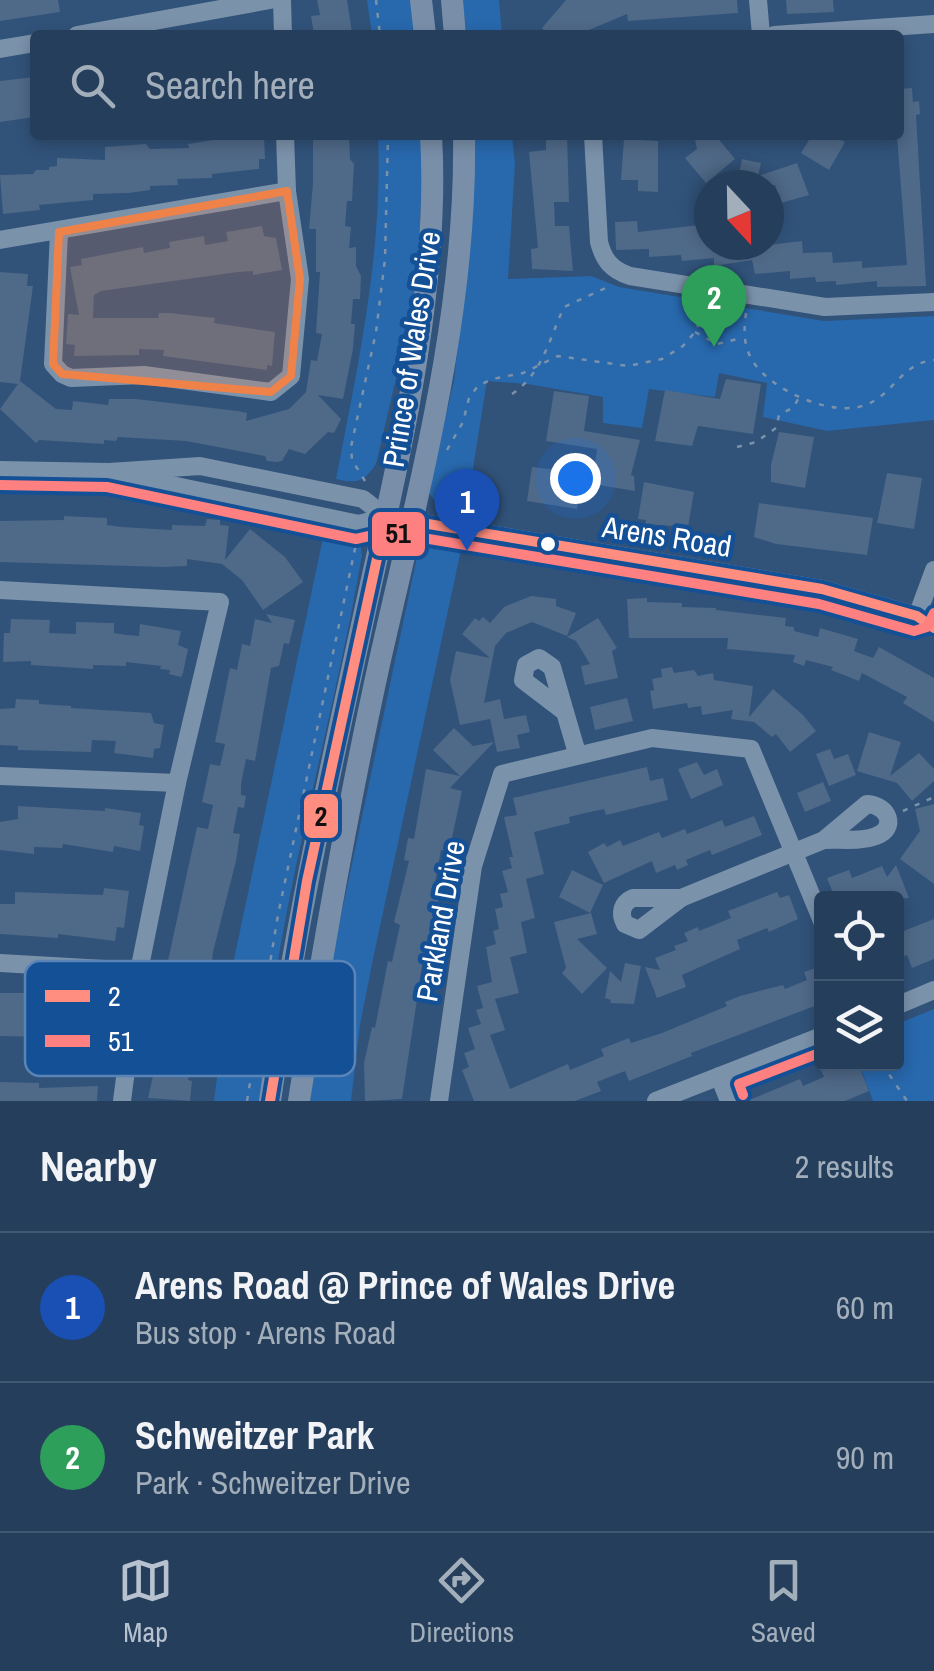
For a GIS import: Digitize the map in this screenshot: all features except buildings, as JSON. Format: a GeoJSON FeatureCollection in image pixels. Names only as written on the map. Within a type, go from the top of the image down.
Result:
{"type":"FeatureCollection","features":[{"type":"Feature","properties":{"kind":"main road"},"geometry":{"type":"LineString","coordinates":[[421,0],[424,30]]}},
{"type":"Feature","properties":{"kind":"main road"},"geometry":{"type":"LineString","coordinates":[[452,0],[455,30]]}},
{"type":"Feature","properties":{"kind":"main road","name":"Prince of Wales Drive"},"geometry":{"type":"LineString","coordinates":[[290,961],[410,390],[433,212],[431,140]]}},
{"type":"Feature","properties":{"kind":"main road","name":"Prince of Wales Drive"},"geometry":{"type":"LineString","coordinates":[[322,961],[454,303],[462,228],[464,140]]}},
{"type":"Feature","properties":{"kind":"main road","name":"Prince of Wales Drive"},"geometry":{"type":"LineString","coordinates":[[270,1101],[273,1076]]}},
{"type":"Feature","properties":{"kind":"main road","name":"Prince of Wales Drive"},"geometry":{"type":"LineString","coordinates":[[299,1101],[303,1076]]}},
{"type":"Feature","properties":{"kind":"street"},"geometry":{"type":"LineString","coordinates":[[105,30],[270,0]]}},
{"type":"Feature","properties":{"kind":"street"},"geometry":{"type":"LineString","coordinates":[[282,0],[282,30]]}},
{"type":"Feature","properties":{"kind":"street"},"geometry":{"type":"LineString","coordinates":[[758,0],[761,30]]}},
{"type":"Feature","properties":{"kind":"street"},"geometry":{"type":"LineString","coordinates":[[847,30],[934,24]]}},
{"type":"Feature","properties":{"kind":"street"},"geometry":{"type":"LineString","coordinates":[[0,49],[30,44]]}},
{"type":"Feature","properties":{"kind":"street"},"geometry":{"type":"LineString","coordinates":[[60,232],[52,364],[62,374],[72,378],[144,375],[270,392],[292,376],[300,279],[287,191],[285,140]]}},
{"type":"Feature","properties":{"kind":"street"},"geometry":{"type":"LineString","coordinates":[[592,140],[600,242],[603,255],[616,272],[825,307],[934,302]]}},
{"type":"Feature","properties":{"kind":"street"},"geometry":{"type":"LineString","coordinates":[[0,240],[287,191]]}},
{"type":"Feature","properties":{"kind":"street","name":"Arens Road"},"geometry":{"type":"LineString","coordinates":[[0,470],[109,472],[200,466],[363,499],[386,517]]}},
{"type":"Feature","properties":{"kind":"street","name":"Arens Road"},"geometry":{"type":"LineString","coordinates":[[109,472],[359,524],[386,517],[822,589],[916,616],[934,628]]}},
{"type":"Feature","properties":{"kind":"street"},"geometry":{"type":"LineString","coordinates":[[916,616],[934,570]]}},
{"type":"Feature","properties":{"kind":"street"},"geometry":{"type":"LineString","coordinates":[[0,590],[220,602],[177,783],[142,961]]}},
{"type":"Feature","properties":{"kind":"street"},"geometry":{"type":"LineString","coordinates":[[565,712],[577,753]]}},
{"type":"Feature","properties":{"kind":"street","name":"Parkland Drive"},"geometry":{"type":"LineString","coordinates":[[439,1101],[473,866],[502,774],[652,738],[751,748],[814,901]]}},
{"type":"Feature","properties":{"kind":"street"},"geometry":{"type":"LineString","coordinates":[[0,776],[177,783]]}},
{"type":"Feature","properties":{"kind":"street"},"geometry":{"type":"LineString","coordinates":[[681,898],[824,840],[878,836],[886,828],[888,818],[883,808],[867,804],[824,840]]}},
{"type":"Feature","properties":{"kind":"street"},"geometry":{"type":"LineString","coordinates":[[0,964],[25,965]]}},
{"type":"Feature","properties":{"kind":"street"},"geometry":{"type":"LineString","coordinates":[[904,1003],[934,990]]}},
{"type":"Feature","properties":{"kind":"street"},"geometry":{"type":"LineString","coordinates":[[656,1101],[814,1039]]}},
{"type":"Feature","properties":{"kind":"street"},"geometry":{"type":"LineString","coordinates":[[122,1101],[125,1076]]}},
{"type":"Feature","properties":{"kind":"street"},"geometry":{"type":"LineString","coordinates":[[718,1076],[729,1101]]}},
{"type":"Feature","properties":{"kind":"path"},"geometry":{"type":"LineString","coordinates":[[376,0],[379,30]]}},
{"type":"Feature","properties":{"kind":"path"},"geometry":{"type":"LineString","coordinates":[[363,499],[365,480],[352,460],[352,447],[376,332],[385,259],[388,140]]}},
{"type":"Feature","properties":{"kind":"path"},"geometry":{"type":"LineString","coordinates":[[512,394],[524,386],[540,364],[564,307],[606,290],[616,272]]}},
{"type":"Feature","properties":{"kind":"path"},"geometry":{"type":"LineString","coordinates":[[444,454],[478,386],[558,356],[637,366],[673,352],[695,332],[717,290]]}},
{"type":"Feature","properties":{"kind":"path"},"geometry":{"type":"LineString","coordinates":[[750,296],[744,338],[757,367],[821,406],[856,408],[878,399],[911,366],[934,360]]}},
{"type":"Feature","properties":{"kind":"path"},"geometry":{"type":"LineString","coordinates":[[695,332],[716,344],[744,338]]}},
{"type":"Feature","properties":{"kind":"path"},"geometry":{"type":"LineString","coordinates":[[736,447],[756,442],[776,428],[779,415],[794,406],[800,396]]}},
{"type":"Feature","properties":{"kind":"path"},"geometry":{"type":"LineString","coordinates":[[270,961],[359,524]]}},
{"type":"Feature","properties":{"kind":"path"},"geometry":{"type":"LineString","coordinates":[[888,818],[934,797]]}},
{"type":"Feature","properties":{"kind":"path"},"geometry":{"type":"LineString","coordinates":[[887,1071],[907,1101]]}},
{"type":"Feature","properties":{"kind":"path"},"geometry":{"type":"LineString","coordinates":[[247,1101],[251,1076]]}},
{"type":"Feature","properties":{"kind":"highlighted area"},"geometry":{"type":"Polygon","coordinates":[[[287,191],[300,279],[291,376],[271,392],[62,374],[53,364],[59,232],[287,191]]]}},
{"type":"Feature","properties":{"kind":"shaded area"},"geometry":{"type":"Polygon","coordinates":[[[367,0],[411,0],[415,30],[371,30],[367,0]]]}},
{"type":"Feature","properties":{"kind":"shaded area"},"geometry":{"type":"Polygon","coordinates":[[[462,0],[499,0],[502,30],[466,30],[462,0]]]}},
{"type":"Feature","properties":{"kind":"shaded area"},"geometry":{"type":"Polygon","coordinates":[[[378,140],[423,140],[419,254],[412,310],[376,464],[364,478],[349,481],[336,479],[373,265],[378,140]]]}},
{"type":"Feature","properties":{"kind":"shaded area"},"geometry":{"type":"Polygon","coordinates":[[[471,140],[513,140],[515,164],[508,279],[591,276],[619,287],[824,321],[934,316],[934,420],[827,431],[763,417],[767,383],[719,373],[715,397],[649,389],[642,428],[603,423],[603,397],[487,381],[466,512],[440,509],[428,491],[454,381],[471,227],[471,140]]]}},
{"type":"Feature","properties":{"kind":"shaded area"},"geometry":{"type":"Polygon","coordinates":[[[324,533],[348,536],[360,543],[362,555],[278,961],[234,961],[324,533]]]}},
{"type":"Feature","properties":{"kind":"shaded area"},"geometry":{"type":"Polygon","coordinates":[[[437,544],[461,550],[373,959],[355,1067],[355,961],[331,961],[417,557],[425,546],[437,544]]]}},
{"type":"Feature","properties":{"kind":"shaded area"},"geometry":{"type":"Polygon","coordinates":[[[934,1009],[934,1101],[873,1101],[862,1071],[904,1071],[904,1021],[934,1009]]]}},
{"type":"Feature","properties":{"kind":"shaded area"},"geometry":{"type":"Polygon","coordinates":[[[217,1076],[264,1076],[261,1101],[214,1101],[217,1076]]]}},
{"type":"Feature","properties":{"kind":"shaded area"},"geometry":{"type":"Polygon","coordinates":[[[314,1076],[354,1076],[351,1101],[310,1101],[314,1076]]]}},
{"type":"Feature","properties":{"kind":"transit line","name":"51"},"geometry":{"type":"LineString","coordinates":[[0,485],[107,487],[356,539],[387,532],[819,604],[914,631],[927,627],[934,613]]}},
{"type":"Feature","properties":{"kind":"transit line","name":"2"},"geometry":{"type":"LineString","coordinates":[[294,961],[307,881],[386,517],[822,589],[917,616],[934,628]]}},
{"type":"Feature","properties":{"kind":"transit line","name":"51"},"geometry":{"type":"LineString","coordinates":[[743,1095],[739,1084],[814,1055]]}},
{"type":"Feature","properties":{"kind":"transit line","name":"2"},"geometry":{"type":"LineString","coordinates":[[270,1101],[274,1076]]}},
{"type":"Feature","properties":{"kind":"place","name":"Schweitzer Park"},"geometry":{"type":"Point","coordinates":[714,347]}},
{"type":"Feature","properties":{"kind":"place","name":"Arens Road @ Prince of Wales Drive"},"geometry":{"type":"Point","coordinates":[467,551]}}]}
